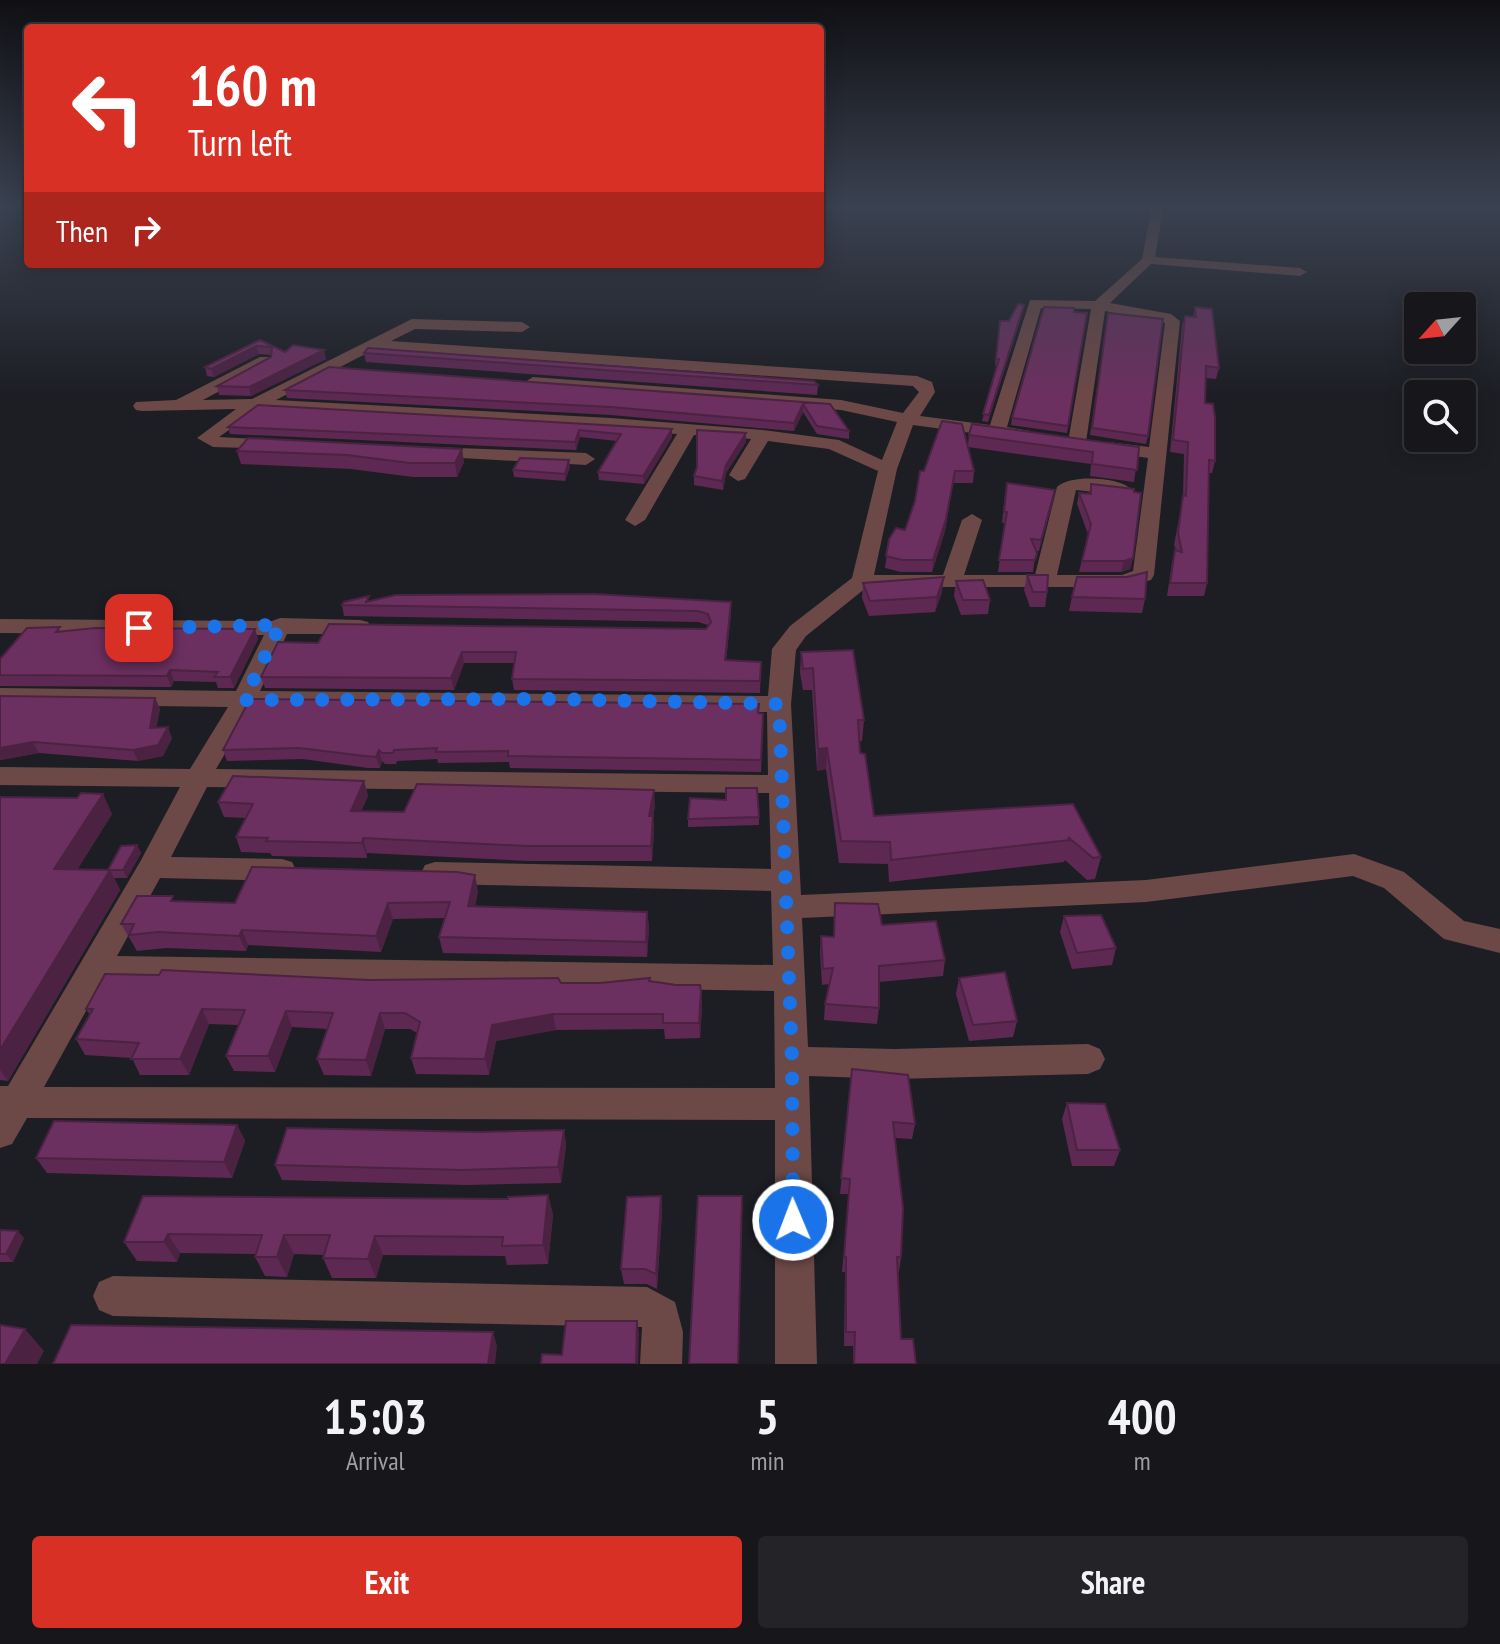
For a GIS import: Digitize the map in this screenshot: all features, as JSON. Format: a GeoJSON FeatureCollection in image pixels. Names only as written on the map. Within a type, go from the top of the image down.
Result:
{"type":"FeatureCollection","features":[{"type":"Feature","properties":{"kind":"street"},"geometry":{"type":"LineString","coordinates":[[1139,269],[1099,305],[1070,441],[1157,454]]}},
{"type":"Feature","properties":{"kind":"street"},"geometry":{"type":"LineString","coordinates":[[1258,269],[1300,272]]}},
{"type":"Feature","properties":{"kind":"street"},"geometry":{"type":"LineString","coordinates":[[796,1364],[792,1061],[779,704],[784,649],[798,631],[862,581],[1124,581],[1143,575],[1173,321],[1166,317],[1099,305],[1035,303],[997,431]]}},
{"type":"Feature","properties":{"kind":"street"},"geometry":{"type":"LineString","coordinates":[[291,446],[207,440],[207,435],[255,404],[323,367],[416,323],[522,327]]}},
{"type":"Feature","properties":{"kind":"street"},"geometry":{"type":"LineString","coordinates":[[373,344],[917,381],[926,386],[927,392],[907,419],[888,469],[862,581]]}},
{"type":"Feature","properties":{"kind":"street"},"geometry":{"type":"LineString","coordinates":[[175,408],[266,360]]}},
{"type":"Feature","properties":{"kind":"street"},"geometry":{"type":"LineString","coordinates":[[323,367],[355,369]]}},
{"type":"Feature","properties":{"kind":"street"},"geometry":{"type":"LineString","coordinates":[[513,381],[841,405],[907,419],[1037,437]]}},
{"type":"Feature","properties":{"kind":"street"},"geometry":{"type":"LineString","coordinates":[[573,476],[611,423],[625,389]]}},
{"type":"Feature","properties":{"kind":"street"},"geometry":{"type":"LineString","coordinates":[[142,406],[175,408],[255,404],[611,423],[763,435],[833,444],[888,469]]}},
{"type":"Feature","properties":{"kind":"street"},"geometry":{"type":"LineString","coordinates":[[635,520],[688,430]]}},
{"type":"Feature","properties":{"kind":"street"},"geometry":{"type":"LineString","coordinates":[[738,475],[763,435]]}},
{"type":"Feature","properties":{"kind":"street"},"geometry":{"type":"LineString","coordinates":[[415,451],[586,459]]}},
{"type":"Feature","properties":{"kind":"street"},"geometry":{"type":"LineString","coordinates":[[1045,579],[1069,485],[1084,484],[1151,494]]}},
{"type":"Feature","properties":{"kind":"street"},"geometry":{"type":"LineString","coordinates":[[952,579],[972,520]]}},
{"type":"Feature","properties":{"kind":"street"},"geometry":{"type":"LineString","coordinates":[[6,1112],[152,867],[199,776],[244,700],[280,625]]}},
{"type":"Feature","properties":{"kind":"street"},"geometry":{"type":"LineString","coordinates":[[0,626],[111,629],[280,625],[388,627]]}},
{"type":"Feature","properties":{"kind":"street"},"geometry":{"type":"LineString","coordinates":[[0,696],[244,700],[545,699],[779,704]]}},
{"type":"Feature","properties":{"kind":"street"},"geometry":{"type":"LineString","coordinates":[[0,776],[782,784]]}},
{"type":"Feature","properties":{"kind":"street"},"geometry":{"type":"LineString","coordinates":[[407,872],[785,893],[1146,891],[1354,865],[1394,880],[1455,931],[1500,941]]}},
{"type":"Feature","properties":{"kind":"street"},"geometry":{"type":"LineString","coordinates":[[152,867],[313,871]]}},
{"type":"Feature","properties":{"kind":"street"},"geometry":{"type":"LineString","coordinates":[[91,970],[146,968],[789,978]]}},
{"type":"Feature","properties":{"kind":"street"},"geometry":{"type":"LineString","coordinates":[[792,1061],[895,1064],[1088,1059]]}},
{"type":"Feature","properties":{"kind":"street"},"geometry":{"type":"LineString","coordinates":[[6,1112],[791,1104]]}},
{"type":"Feature","properties":{"kind":"street"},"geometry":{"type":"LineString","coordinates":[[113,1296],[647,1307],[661,1316],[661,1364]]}},
{"type":"Feature","properties":{"kind":"building"},"geometry":{"type":"Polygon","coordinates":[[[1018,304],[1024,305],[989,415],[983,414],[999,359],[996,359],[1000,321],[1009,321],[1018,304]]]}},
{"type":"Feature","properties":{"kind":"building"},"geometry":{"type":"Polygon","coordinates":[[[1044,307],[1074,308],[1074,312],[1087,313],[1068,426],[1012,418],[1044,307]]]}},
{"type":"Feature","properties":{"kind":"building"},"geometry":{"type":"Polygon","coordinates":[[[1195,307],[1212,309],[1219,368],[1206,366],[1205,403],[1213,404],[1215,417],[1215,461],[1209,460],[1207,583],[1170,583],[1175,550],[1182,552],[1178,533],[1183,495],[1186,496],[1188,442],[1173,440],[1185,316],[1196,317],[1195,307]]]}},
{"type":"Feature","properties":{"kind":"building"},"geometry":{"type":"Polygon","coordinates":[[[1108,313],[1163,319],[1148,436],[1092,428],[1108,313]]]}},
{"type":"Feature","properties":{"kind":"building"},"geometry":{"type":"Polygon","coordinates":[[[260,340],[285,352],[293,345],[324,350],[249,387],[217,386],[271,357],[272,347],[256,346],[211,369],[205,367],[260,340]]]}},
{"type":"Feature","properties":{"kind":"building"},"geometry":{"type":"Polygon","coordinates":[[[368,348],[814,381],[818,385],[364,353],[368,348]]]}},
{"type":"Feature","properties":{"kind":"building"},"geometry":{"type":"Polygon","coordinates":[[[329,367],[830,404],[849,431],[817,426],[803,404],[794,423],[611,407],[285,390],[329,367]]]}},
{"type":"Feature","properties":{"kind":"building"},"geometry":{"type":"Polygon","coordinates":[[[258,405],[672,429],[643,476],[598,472],[621,434],[579,430],[575,442],[228,427],[258,405]]]}},
{"type":"Feature","properties":{"kind":"building"},"geometry":{"type":"Polygon","coordinates":[[[942,421],[962,424],[974,471],[955,471],[946,519],[933,560],[902,560],[886,556],[889,539],[896,528],[905,530],[915,501],[920,471],[924,471],[942,421]]]}},
{"type":"Feature","properties":{"kind":"building"},"geometry":{"type":"Polygon","coordinates":[[[972,424],[1139,447],[1137,470],[1092,464],[1093,452],[969,435],[972,424]]]}},
{"type":"Feature","properties":{"kind":"building"},"geometry":{"type":"Polygon","coordinates":[[[697,430],[746,433],[726,465],[722,481],[694,476],[697,467],[697,430]]]}},
{"type":"Feature","properties":{"kind":"building"},"geometry":{"type":"Polygon","coordinates":[[[248,438],[462,449],[455,463],[410,463],[347,455],[237,451],[248,438]]]}},
{"type":"Feature","properties":{"kind":"building"},"geometry":{"type":"Polygon","coordinates":[[[520,458],[569,460],[565,474],[513,470],[520,458]]]}},
{"type":"Feature","properties":{"kind":"building"},"geometry":{"type":"Polygon","coordinates":[[[1007,483],[1055,490],[1041,540],[1031,539],[1037,553],[1035,560],[999,560],[1007,512],[1004,512],[1007,483]]]}},
{"type":"Feature","properties":{"kind":"building"},"geometry":{"type":"Polygon","coordinates":[[[1091,484],[1134,489],[1134,492],[1141,493],[1133,558],[1124,561],[1082,561],[1091,524],[1079,493],[1091,494],[1091,484]]]}},
{"type":"Feature","properties":{"kind":"building"},"geometry":{"type":"Polygon","coordinates":[[[1147,572],[1145,599],[1072,597],[1077,577],[1127,577],[1147,572]]]}},
{"type":"Feature","properties":{"kind":"building"},"geometry":{"type":"Polygon","coordinates":[[[1027,575],[1048,575],[1047,592],[1033,592],[1027,575]]]}},
{"type":"Feature","properties":{"kind":"building"},"geometry":{"type":"Polygon","coordinates":[[[944,577],[937,597],[870,601],[863,583],[944,577]]]}},
{"type":"Feature","properties":{"kind":"building"},"geometry":{"type":"Polygon","coordinates":[[[983,580],[990,600],[963,600],[956,581],[983,580]]]}},
{"type":"Feature","properties":{"kind":"building"},"geometry":{"type":"Polygon","coordinates":[[[594,594],[731,602],[725,660],[761,662],[760,681],[512,679],[516,652],[462,652],[451,678],[261,677],[278,642],[318,643],[329,624],[706,629],[711,622],[708,614],[698,611],[342,605],[369,596],[366,602],[396,595],[594,594]]]}},
{"type":"Feature","properties":{"kind":"building"},"geometry":{"type":"Polygon","coordinates":[[[60,627],[56,632],[95,628],[255,629],[230,677],[214,677],[218,672],[170,670],[167,676],[0,675],[0,659],[27,628],[60,627]]]}},
{"type":"Feature","properties":{"kind":"building"},"geometry":{"type":"Polygon","coordinates":[[[853,650],[864,720],[858,720],[860,753],[865,754],[874,816],[1073,804],[1101,857],[1093,858],[1068,837],[1070,840],[891,860],[890,842],[841,841],[827,748],[818,749],[813,668],[803,669],[801,652],[853,650]]]}},
{"type":"Feature","properties":{"kind":"building"},"geometry":{"type":"Polygon","coordinates":[[[0,696],[155,698],[150,728],[168,727],[158,745],[133,750],[33,742],[0,748],[0,696]]]}},
{"type":"Feature","properties":{"kind":"building"},"geometry":{"type":"Polygon","coordinates":[[[250,699],[759,704],[758,713],[763,714],[761,760],[508,756],[508,751],[436,752],[437,748],[394,750],[393,753],[379,750],[376,757],[299,748],[223,750],[250,699]]]}},
{"type":"Feature","properties":{"kind":"building"},"geometry":{"type":"Polygon","coordinates":[[[233,776],[364,781],[351,811],[404,812],[417,784],[654,790],[649,816],[653,816],[651,846],[527,846],[363,838],[362,843],[266,841],[268,838],[236,837],[253,804],[218,802],[233,776]]]}},
{"type":"Feature","properties":{"kind":"building"},"geometry":{"type":"Polygon","coordinates":[[[726,788],[757,788],[759,817],[688,819],[690,798],[726,800],[726,788]]]}},
{"type":"Feature","properties":{"kind":"building"},"geometry":{"type":"Polygon","coordinates":[[[81,793],[103,794],[54,869],[110,870],[0,1050],[0,797],[77,798],[81,793]]]}},
{"type":"Feature","properties":{"kind":"building"},"geometry":{"type":"Polygon","coordinates":[[[137,845],[123,870],[108,870],[121,846],[137,845]]]}},
{"type":"Feature","properties":{"kind":"building"},"geometry":{"type":"Polygon","coordinates":[[[252,867],[475,875],[468,906],[647,912],[646,942],[439,937],[450,902],[388,903],[376,936],[242,930],[239,936],[158,932],[129,935],[134,924],[121,924],[137,896],[173,896],[171,901],[235,903],[252,867]]]}},
{"type":"Feature","properties":{"kind":"building"},"geometry":{"type":"Polygon","coordinates":[[[835,903],[878,904],[882,925],[936,921],[945,960],[879,966],[879,1008],[825,1004],[833,968],[823,969],[821,936],[834,937],[835,903]]]}},
{"type":"Feature","properties":{"kind":"building"},"geometry":{"type":"Polygon","coordinates":[[[1101,915],[1116,948],[1077,953],[1064,916],[1101,915]]]}},
{"type":"Feature","properties":{"kind":"building"},"geometry":{"type":"Polygon","coordinates":[[[162,970],[369,980],[558,978],[561,983],[600,983],[650,978],[649,981],[676,985],[700,985],[699,1023],[663,1023],[663,1014],[553,1014],[492,1025],[485,1059],[411,1058],[420,1022],[405,1013],[380,1013],[366,1060],[317,1059],[333,1013],[286,1011],[268,1056],[226,1056],[245,1010],[202,1009],[180,1059],[131,1059],[139,1043],[76,1039],[93,1009],[86,1009],[105,974],[159,975],[162,970]]]}},
{"type":"Feature","properties":{"kind":"building"},"geometry":{"type":"Polygon","coordinates":[[[1005,972],[1017,1021],[973,1025],[959,978],[1005,972]]]}},
{"type":"Feature","properties":{"kind":"building"},"geometry":{"type":"Polygon","coordinates":[[[852,1069],[908,1075],[915,1124],[893,1122],[903,1208],[901,1257],[897,1257],[901,1339],[913,1339],[916,1364],[854,1364],[855,1332],[846,1332],[844,1257],[850,1179],[841,1178],[852,1069]]]}},
{"type":"Feature","properties":{"kind":"building"},"geometry":{"type":"Polygon","coordinates":[[[1067,1103],[1105,1104],[1120,1150],[1077,1150],[1067,1103]]]}},
{"type":"Feature","properties":{"kind":"building"},"geometry":{"type":"Polygon","coordinates":[[[54,1121],[237,1125],[224,1162],[36,1158],[54,1121]]]}},
{"type":"Feature","properties":{"kind":"building"},"geometry":{"type":"Polygon","coordinates":[[[287,1128],[479,1132],[564,1130],[558,1167],[462,1170],[275,1165],[287,1128]]]}},
{"type":"Feature","properties":{"kind":"building"},"geometry":{"type":"Polygon","coordinates":[[[548,1195],[543,1245],[502,1246],[503,1237],[375,1236],[368,1259],[323,1258],[330,1235],[284,1235],[277,1257],[255,1257],[262,1235],[168,1234],[164,1242],[124,1242],[143,1196],[508,1199],[548,1195]]]}},
{"type":"Feature","properties":{"kind":"building"},"geometry":{"type":"Polygon","coordinates":[[[661,1196],[656,1274],[645,1269],[621,1269],[627,1197],[661,1196]]]}},
{"type":"Feature","properties":{"kind":"building"},"geometry":{"type":"Polygon","coordinates":[[[698,1196],[742,1196],[738,1364],[689,1364],[698,1196]]]}},
{"type":"Feature","properties":{"kind":"building"},"geometry":{"type":"Polygon","coordinates":[[[0,1230],[18,1231],[6,1254],[0,1254],[0,1230]]]}},
{"type":"Feature","properties":{"kind":"building"},"geometry":{"type":"Polygon","coordinates":[[[566,1321],[637,1321],[636,1364],[541,1364],[542,1354],[562,1355],[566,1321]]]}},
{"type":"Feature","properties":{"kind":"building"},"geometry":{"type":"Polygon","coordinates":[[[0,1325],[25,1329],[5,1364],[0,1364],[0,1325]]]}},
{"type":"Feature","properties":{"kind":"building"},"geometry":{"type":"Polygon","coordinates":[[[71,1325],[493,1332],[488,1364],[53,1364],[71,1325]]]}},
{"type":"Feature","properties":{"kind":"route"},"geometry":{"type":"LineString","coordinates":[[139,628],[280,625],[244,700],[545,699],[779,704],[792,1061],[793,1220]]}}]}
